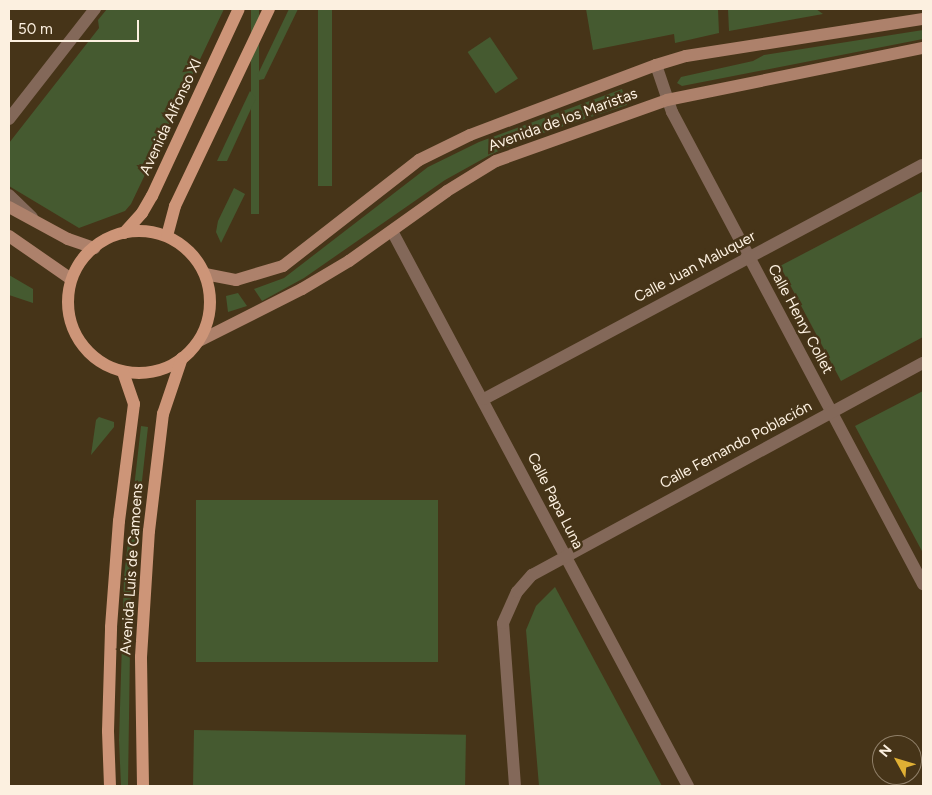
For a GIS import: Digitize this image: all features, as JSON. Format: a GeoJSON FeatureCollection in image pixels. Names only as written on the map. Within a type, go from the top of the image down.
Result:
{"type":"FeatureCollection","features":[{"type":"Feature","properties":{"kind":"main road","name":"Avenida Alfonso XI"},"geometry":{"type":"LineString","coordinates":[[124,233],[142,213],[152,196],[239,9]]}},
{"type":"Feature","properties":{"kind":"main road"},"geometry":{"type":"LineString","coordinates":[[167,236],[175,206],[269,9]]}},
{"type":"Feature","properties":{"kind":"main road","name":"Avenida de los Maristas"},"geometry":{"type":"LineString","coordinates":[[205,274],[236,280],[283,266],[420,160],[470,135],[656,65],[686,56],[923,19]]}},
{"type":"Feature","properties":{"kind":"main road","name":"Avenida de los Maristas"},"geometry":{"type":"LineString","coordinates":[[199,341],[302,290],[392,231],[447,191],[496,161],[667,100],[923,48]]}},
{"type":"Feature","properties":{"kind":"main road"},"geometry":{"type":"LineString","coordinates":[[9,207],[41,226],[94,248]]}},
{"type":"Feature","properties":{"kind":"main road"},"geometry":{"type":"LineString","coordinates":[[153,232],[167,236],[182,245],[205,274],[210,296],[208,320],[199,341],[182,358],[166,368],[147,373],[123,372],[98,360],[76,334],[70,317],[71,279],[94,248],[124,233],[153,232]]}},
{"type":"Feature","properties":{"kind":"main road"},"geometry":{"type":"LineString","coordinates":[[9,236],[71,279]]}},
{"type":"Feature","properties":{"kind":"main road","name":"Avenida Luis de Camoens"},"geometry":{"type":"LineString","coordinates":[[142,786],[141,657],[149,531],[163,414],[182,358]]}},
{"type":"Feature","properties":{"kind":"main road","name":"Avenida Luis de Camoens"},"geometry":{"type":"LineString","coordinates":[[110,786],[108,732],[111,626],[119,521],[134,404],[123,372]]}},
{"type":"Feature","properties":{"kind":"street"},"geometry":{"type":"LineString","coordinates":[[9,119],[95,9]]}},
{"type":"Feature","properties":{"kind":"street","name":"Calle Henry Collet"},"geometry":{"type":"LineString","coordinates":[[656,65],[667,100],[748,257],[923,584]]}},
{"type":"Feature","properties":{"kind":"street","name":"Calle Juan Maluquer"},"geometry":{"type":"LineString","coordinates":[[484,399],[923,165]]}},
{"type":"Feature","properties":{"kind":"street"},"geometry":{"type":"LineString","coordinates":[[9,195],[41,226]]}},
{"type":"Feature","properties":{"kind":"street","name":"Calle Papa Luna"},"geometry":{"type":"LineString","coordinates":[[392,231],[484,399],[688,786]]}},
{"type":"Feature","properties":{"kind":"street","name":"Calle Fernando Población"},"geometry":{"type":"LineString","coordinates":[[515,786],[503,623],[512,600],[532,575],[565,555],[923,363]]}},
{"type":"Feature","properties":{"kind":"green space"},"geometry":{"type":"Polygon","coordinates":[[[107,9],[224,9],[131,204],[125,211],[79,228],[9,186],[9,143],[99,28],[98,20],[107,9]]]}},
{"type":"Feature","properties":{"kind":"green space"},"geometry":{"type":"Polygon","coordinates":[[[251,9],[259,9],[259,214],[251,214],[251,9]]]}},
{"type":"Feature","properties":{"kind":"green space"},"geometry":{"type":"Polygon","coordinates":[[[289,9],[298,9],[264,79],[259,80],[257,76],[289,9]]]}},
{"type":"Feature","properties":{"kind":"green space"},"geometry":{"type":"Polygon","coordinates":[[[318,9],[332,9],[332,186],[318,186],[318,9]]]}},
{"type":"Feature","properties":{"kind":"green space"},"geometry":{"type":"Polygon","coordinates":[[[586,9],[718,9],[719,33],[675,43],[674,34],[593,50],[586,9]]]}},
{"type":"Feature","properties":{"kind":"green space"},"geometry":{"type":"Polygon","coordinates":[[[728,9],[816,9],[823,14],[729,31],[728,9]]]}},
{"type":"Feature","properties":{"kind":"green space"},"geometry":{"type":"Polygon","coordinates":[[[923,30],[923,39],[682,86],[677,83],[681,77],[753,61],[764,55],[923,30]]]}},
{"type":"Feature","properties":{"kind":"green space"},"geometry":{"type":"Polygon","coordinates":[[[490,37],[518,78],[496,94],[468,52],[490,37]]]}},
{"type":"Feature","properties":{"kind":"green space"},"geometry":{"type":"Polygon","coordinates":[[[622,89],[627,105],[522,140],[490,155],[445,180],[304,278],[262,301],[254,289],[284,278],[428,167],[479,142],[622,89]]]}},
{"type":"Feature","properties":{"kind":"green space"},"geometry":{"type":"Polygon","coordinates":[[[250,91],[256,98],[227,161],[217,161],[250,91]]]}},
{"type":"Feature","properties":{"kind":"green space"},"geometry":{"type":"Polygon","coordinates":[[[234,188],[245,194],[221,243],[216,232],[218,221],[234,188]]]}},
{"type":"Feature","properties":{"kind":"green space"},"geometry":{"type":"Polygon","coordinates":[[[923,191],[923,337],[841,381],[780,266],[923,191]]]}},
{"type":"Feature","properties":{"kind":"green space"},"geometry":{"type":"Polygon","coordinates":[[[9,275],[33,289],[33,303],[9,295],[9,275]]]}},
{"type":"Feature","properties":{"kind":"green space"},"geometry":{"type":"Polygon","coordinates":[[[238,293],[247,306],[228,312],[226,296],[238,293]]]}},
{"type":"Feature","properties":{"kind":"green space"},"geometry":{"type":"Polygon","coordinates":[[[923,391],[923,553],[855,426],[923,391]]]}},
{"type":"Feature","properties":{"kind":"green space"},"geometry":{"type":"Polygon","coordinates":[[[99,417],[114,422],[114,427],[91,455],[96,420],[99,417]]]}},
{"type":"Feature","properties":{"kind":"green space"},"geometry":{"type":"Polygon","coordinates":[[[141,426],[148,427],[131,580],[128,786],[121,786],[119,740],[124,577],[141,426]]]}},
{"type":"Feature","properties":{"kind":"green space"},"geometry":{"type":"Polygon","coordinates":[[[196,500],[438,500],[438,662],[196,662],[196,500]]]}},
{"type":"Feature","properties":{"kind":"green space"},"geometry":{"type":"Polygon","coordinates":[[[555,587],[662,786],[539,786],[526,630],[536,606],[555,587]]]}},
{"type":"Feature","properties":{"kind":"green space"},"geometry":{"type":"Polygon","coordinates":[[[194,730],[466,735],[465,786],[193,786],[194,730]]]}}]}
